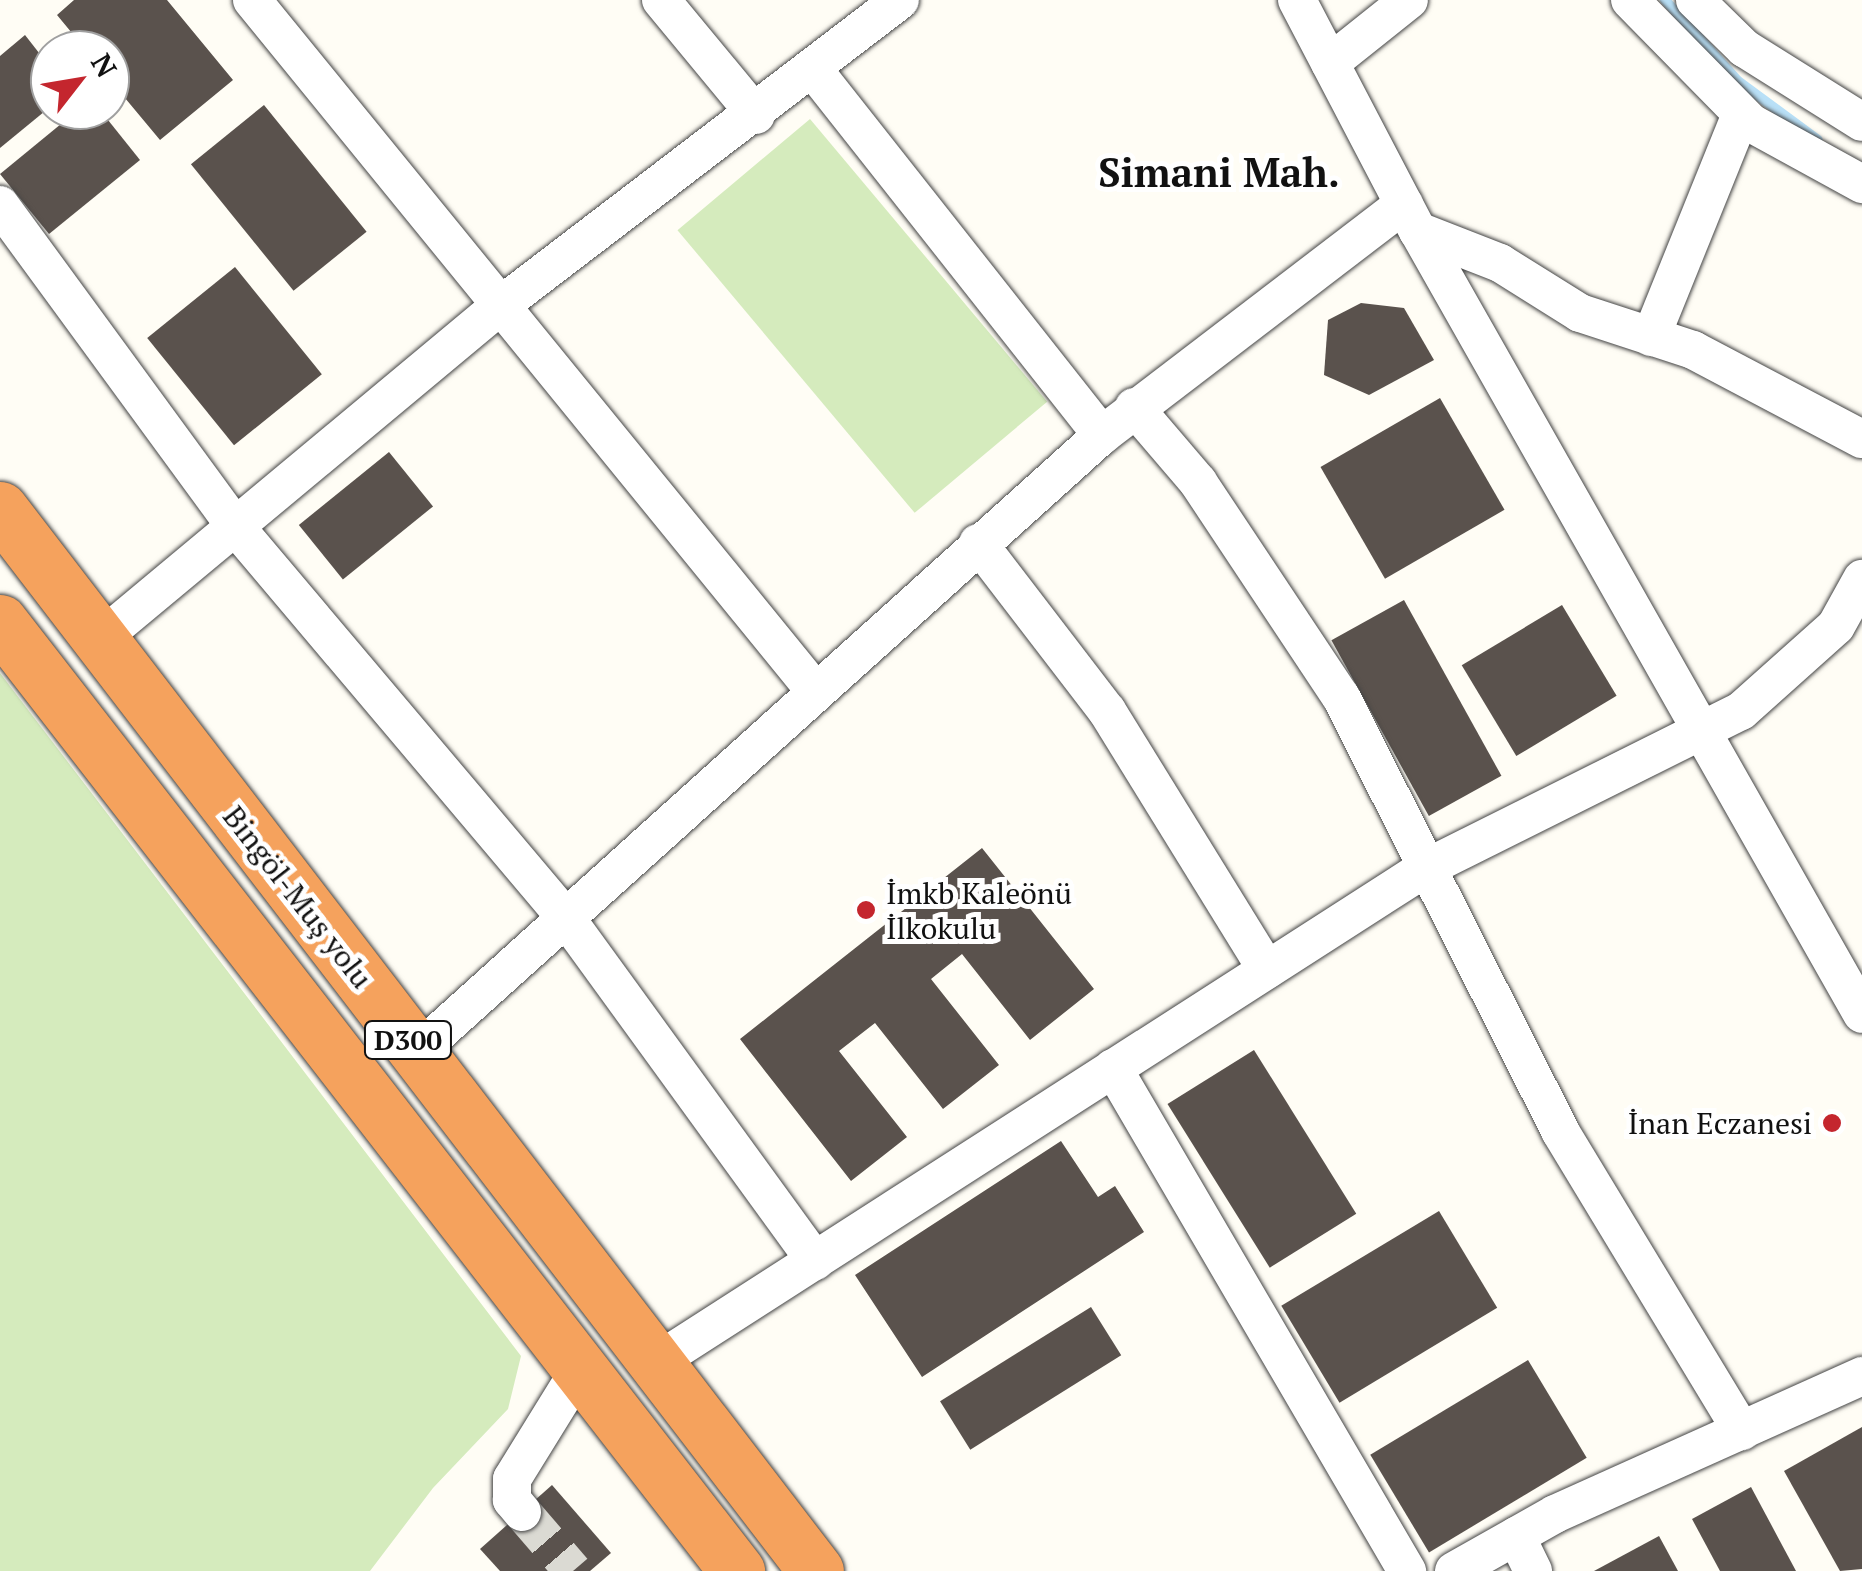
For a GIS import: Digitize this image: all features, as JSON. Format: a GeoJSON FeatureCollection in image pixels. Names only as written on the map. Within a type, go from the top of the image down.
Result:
{"type":"FeatureCollection","features":[{"type":"Feature","properties":{"kind":"highway","name":"Bingöl-Muş yolu"},"geometry":{"type":"LineString","coordinates":[[0,509],[816,1571]]}},
{"type":"Feature","properties":{"kind":"highway","name":"D300"},"geometry":{"type":"LineString","coordinates":[[0,622],[580,1369],[721,1568]]}},
{"type":"Feature","properties":{"kind":"street"},"geometry":{"type":"LineString","coordinates":[[252,0],[816,692]]}},
{"type":"Feature","properties":{"kind":"street"},"geometry":{"type":"LineString","coordinates":[[660,0],[756,115]]}},
{"type":"Feature","properties":{"kind":"street"},"geometry":{"type":"LineString","coordinates":[[100,639],[500,304],[756,115],[900,0]]}},
{"type":"Feature","properties":{"kind":"street"},"geometry":{"type":"LineString","coordinates":[[1297,0],[1411,217],[1862,1014]]}},
{"type":"Feature","properties":{"kind":"street"},"geometry":{"type":"LineString","coordinates":[[1330,63],[1409,0]]}},
{"type":"Feature","properties":{"kind":"street"},"geometry":{"type":"LineString","coordinates":[[1630,0],[1741,114],[1862,184]]}},
{"type":"Feature","properties":{"kind":"street"},"geometry":{"type":"LineString","coordinates":[[1696,0],[1744,48],[1862,122]]}},
{"type":"Feature","properties":{"kind":"street"},"geometry":{"type":"LineString","coordinates":[[812,68],[1102,435]]}},
{"type":"Feature","properties":{"kind":"street"},"geometry":{"type":"LineString","coordinates":[[1651,337],[1741,114]]}},
{"type":"Feature","properties":{"kind":"street"},"geometry":{"type":"LineString","coordinates":[[0,204],[234,525],[566,918],[815,1261]]}},
{"type":"Feature","properties":{"kind":"street"},"geometry":{"type":"LineString","coordinates":[[1411,217],[1500,263],[1580,313],[1692,350],[1862,439]]}},
{"type":"Feature","properties":{"kind":"street"},"geometry":{"type":"LineString","coordinates":[[418,1052],[1134,407],[1411,217]]}},
{"type":"Feature","properties":{"kind":"street"},"geometry":{"type":"LineString","coordinates":[[1134,407],[1198,482],[1291,616],[1341,697],[1424,870],[1560,1130],[1742,1431]]}},
{"type":"Feature","properties":{"kind":"street"},"geometry":{"type":"LineString","coordinates":[[978,544],[1107,711],[1267,970]]}},
{"type":"Feature","properties":{"kind":"street"},"geometry":{"type":"LineString","coordinates":[[655,1363],[1424,870],[1704,734],[1787,674],[1836,626],[1862,579]]}},
{"type":"Feature","properties":{"kind":"street"},"geometry":{"type":"LineString","coordinates":[[1113,1068],[1407,1571]]}},
{"type":"Feature","properties":{"kind":"street"},"geometry":{"type":"LineString","coordinates":[[522,1512],[512,1500],[512,1479],[580,1369]]}},
{"type":"Feature","properties":{"kind":"street"},"geometry":{"type":"LineString","coordinates":[[1454,1571],[1516,1536],[1862,1376]]}},
{"type":"Feature","properties":{"kind":"street"},"geometry":{"type":"LineString","coordinates":[[1516,1536],[1533,1571]]}},
{"type":"Feature","properties":{"kind":"green space"},"geometry":{"type":"Polygon","coordinates":[[[810,119],[1047,402],[915,513],[677,230],[810,119]]]}},
{"type":"Feature","properties":{"kind":"green space"},"geometry":{"type":"Polygon","coordinates":[[[0,673],[521,1356],[508,1409],[433,1488],[370,1571],[0,1571],[0,673]]]}},
{"type":"Feature","properties":{"kind":"building"},"geometry":{"type":"Polygon","coordinates":[[[74,0],[167,0],[233,80],[160,140],[130,104],[130,30],[69,30],[57,15],[74,0]]]}},
{"type":"Feature","properties":{"kind":"building"},"geometry":{"type":"Polygon","coordinates":[[[25,35],[30,41],[30,123],[0,148],[0,56],[25,35]]]}},
{"type":"Feature","properties":{"kind":"building"},"geometry":{"type":"Polygon","coordinates":[[[264,105],[367,232],[294,291],[191,164],[264,105]]]}},
{"type":"Feature","properties":{"kind":"building"},"geometry":{"type":"Polygon","coordinates":[[[54,130],[116,130],[140,160],[49,234],[0,174],[54,130]]]}},
{"type":"Feature","properties":{"kind":"building"},"geometry":{"type":"Polygon","coordinates":[[[235,267],[322,374],[234,445],[147,338],[235,267]]]}},
{"type":"Feature","properties":{"kind":"building"},"geometry":{"type":"Polygon","coordinates":[[[1361,303],[1404,308],[1434,360],[1369,395],[1324,375],[1328,320],[1361,303]]]}},
{"type":"Feature","properties":{"kind":"building"},"geometry":{"type":"Polygon","coordinates":[[[1440,398],[1505,510],[1385,579],[1320,467],[1440,398]]]}},
{"type":"Feature","properties":{"kind":"building"},"geometry":{"type":"Polygon","coordinates":[[[389,452],[433,506],[343,579],[299,525],[389,452]]]}},
{"type":"Feature","properties":{"kind":"building"},"geometry":{"type":"Polygon","coordinates":[[[1404,600],[1501,776],[1429,816],[1331,640],[1404,600]]]}},
{"type":"Feature","properties":{"kind":"building"},"geometry":{"type":"Polygon","coordinates":[[[1562,605],[1617,696],[1516,756],[1462,665],[1562,605]]]}},
{"type":"Feature","properties":{"kind":"building"},"geometry":{"type":"Polygon","coordinates":[[[982,848],[1094,989],[1030,1040],[962,954],[931,979],[999,1065],[943,1109],[875,1023],[839,1051],[907,1137],[851,1181],[740,1039],[982,848]]]}},
{"type":"Feature","properties":{"kind":"building"},"geometry":{"type":"Polygon","coordinates":[[[1254,1050],[1356,1214],[1270,1268],[1167,1104],[1254,1050]]]}},
{"type":"Feature","properties":{"kind":"building"},"geometry":{"type":"Polygon","coordinates":[[[1061,1141],[1098,1197],[1115,1186],[1144,1232],[922,1377],[855,1275],[1061,1141]]]}},
{"type":"Feature","properties":{"kind":"building"},"geometry":{"type":"Polygon","coordinates":[[[1439,1211],[1497,1308],[1339,1403],[1281,1306],[1439,1211]]]}},
{"type":"Feature","properties":{"kind":"building"},"geometry":{"type":"Polygon","coordinates":[[[1091,1307],[1121,1355],[970,1450],[940,1401],[1091,1307]]]}},
{"type":"Feature","properties":{"kind":"building"},"geometry":{"type":"Polygon","coordinates":[[[1528,1360],[1587,1458],[1429,1552],[1370,1455],[1528,1360]]]}},
{"type":"Feature","properties":{"kind":"building"},"geometry":{"type":"Polygon","coordinates":[[[1862,1427],[1862,1569],[1840,1571],[1784,1471],[1862,1427]]]}},
{"type":"Feature","properties":{"kind":"building"},"geometry":{"type":"Polygon","coordinates":[[[552,1485],[611,1553],[590,1571],[500,1571],[480,1549],[552,1485]]]}},
{"type":"Feature","properties":{"kind":"building"},"geometry":{"type":"Polygon","coordinates":[[[1751,1487],[1796,1571],[1720,1571],[1692,1519],[1751,1487]]]}},
{"type":"Feature","properties":{"kind":"building"},"geometry":{"type":"Polygon","coordinates":[[[1659,1536],[1678,1571],[1594,1571],[1659,1536]]]}},
{"type":"Feature","properties":{"kind":"waterway"},"geometry":{"type":"LineString","coordinates":[[1665,0],[1738,81],[1818,140]]}},
{"type":"Feature","properties":{"kind":"tunnel"},"geometry":{"type":"LineString","coordinates":[[522,1512],[573,1571]]}},
{"type":"Feature","properties":{"kind":"place","name":"İmkb Kaleönü İlkokulu"},"geometry":{"type":"Point","coordinates":[866,910]}},
{"type":"Feature","properties":{"kind":"place","name":"İnan Eczanesi"},"geometry":{"type":"Point","coordinates":[1832,1123]}},
{"type":"Feature","properties":{"kind":"district","name":"Simani Mah."},"geometry":{"type":"Point","coordinates":[1219,172]}}]}
